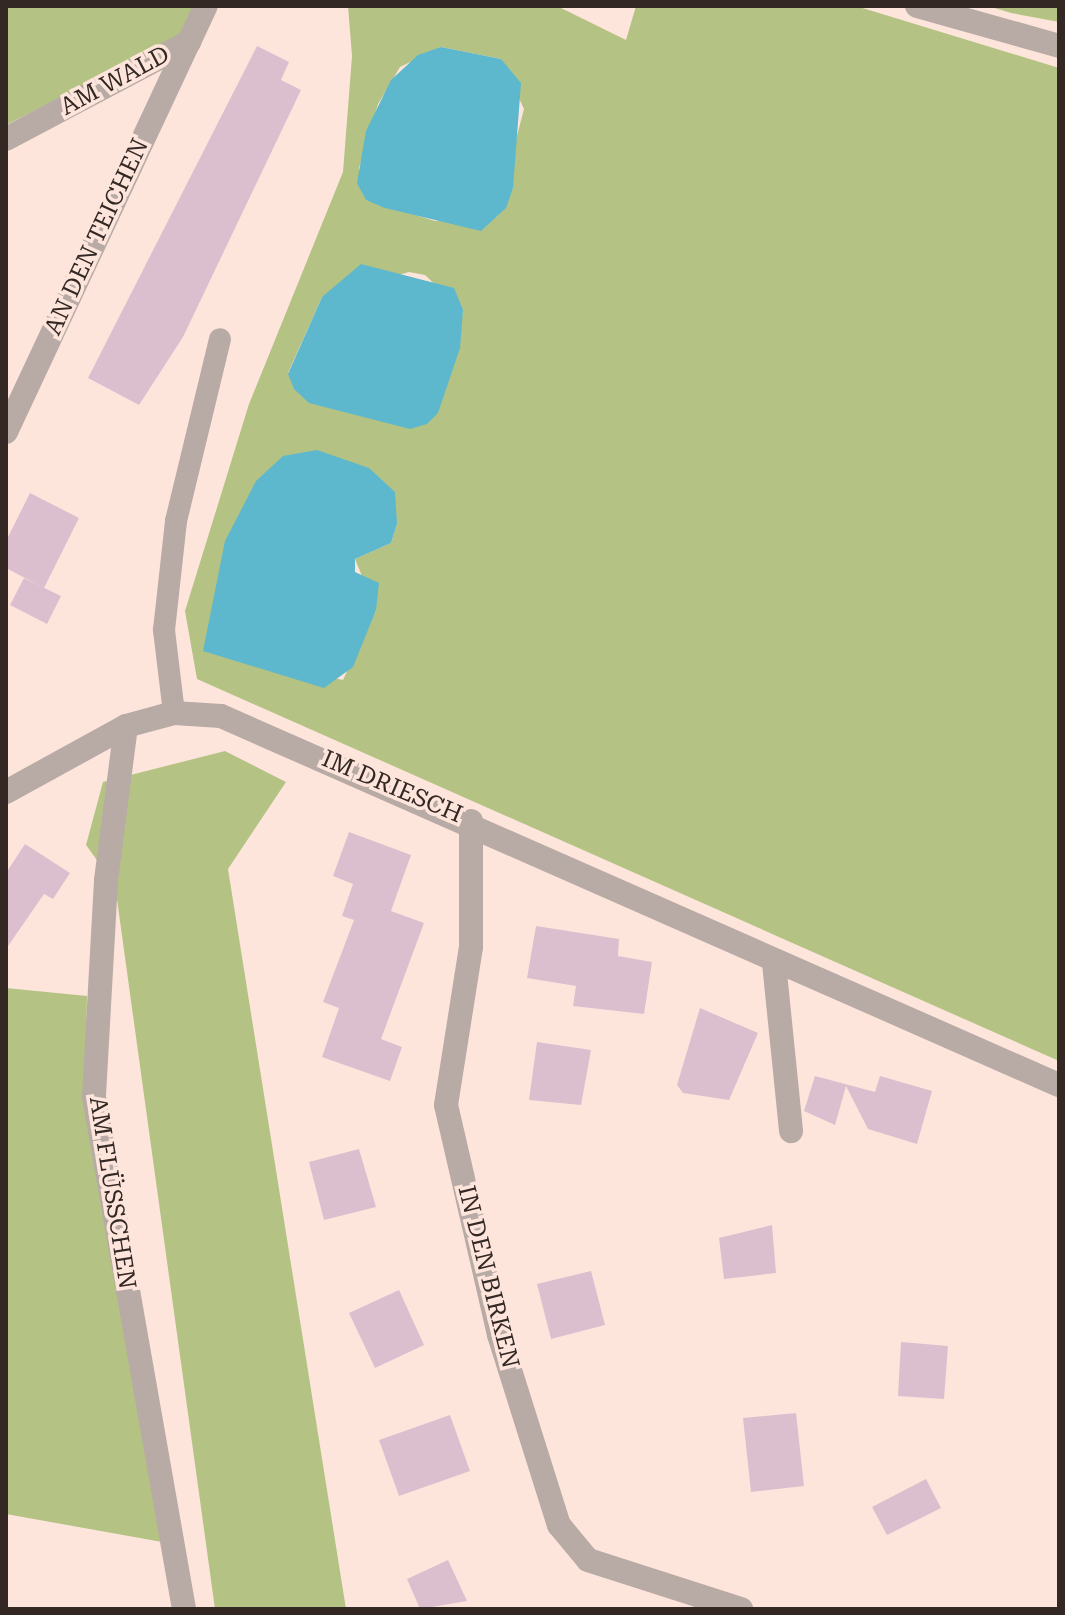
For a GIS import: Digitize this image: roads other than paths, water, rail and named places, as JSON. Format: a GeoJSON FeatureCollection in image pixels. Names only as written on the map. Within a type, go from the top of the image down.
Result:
{"type":"FeatureCollection","features":[{"type":"Feature","properties":{"kind":"street","name":"AM WALD"},"geometry":{"type":"LineString","coordinates":[[6,139],[189,42],[206,6]]}},
{"type":"Feature","properties":{"kind":"street"},"geometry":{"type":"LineString","coordinates":[[917,6],[1059,46]]}},
{"type":"Feature","properties":{"kind":"street","name":"AN DEN TEICHEN"},"geometry":{"type":"LineString","coordinates":[[6,432],[189,42]]}},
{"type":"Feature","properties":{"kind":"street","name":"IM DRIESCH"},"geometry":{"type":"LineString","coordinates":[[6,792],[126,726],[174,713],[221,716],[471,821],[774,963],[1059,1085]]}},
{"type":"Feature","properties":{"kind":"street","name":"AM FLÜSSCHEN"},"geometry":{"type":"LineString","coordinates":[[126,726],[106,881],[94,1097],[184,1609]]}},
{"type":"Feature","properties":{"kind":"street","name":"IN DEN BIRKEN"},"geometry":{"type":"LineString","coordinates":[[471,821],[471,947],[446,1105],[499,1335],[559,1525],[588,1560],[741,1609]]}},
{"type":"Feature","properties":{"kind":"street"},"geometry":{"type":"LineString","coordinates":[[774,963],[791,1131]]}},
{"type":"Feature","properties":{"kind":"lane"},"geometry":{"type":"LineString","coordinates":[[174,713],[164,630],[176,521],[220,339]]}},
{"type":"Feature","properties":{"kind":"water"},"geometry":{"type":"Polygon","coordinates":[[[441,47],[501,59],[521,83],[513,188],[506,208],[481,231],[385,208],[366,200],[357,183],[366,131],[391,80],[418,55],[441,47]]]}},
{"type":"Feature","properties":{"kind":"water"},"geometry":{"type":"Polygon","coordinates":[[[361,264],[454,288],[463,310],[460,348],[438,413],[427,424],[410,429],[309,403],[294,389],[288,374],[322,297],[361,264]]]}},
{"type":"Feature","properties":{"kind":"water"},"geometry":{"type":"Polygon","coordinates":[[[317,450],[369,468],[395,492],[397,524],[391,543],[355,559],[355,572],[379,583],[376,610],[353,667],[324,688],[203,651],[225,541],[256,481],[283,456],[317,450]]]}}]}
